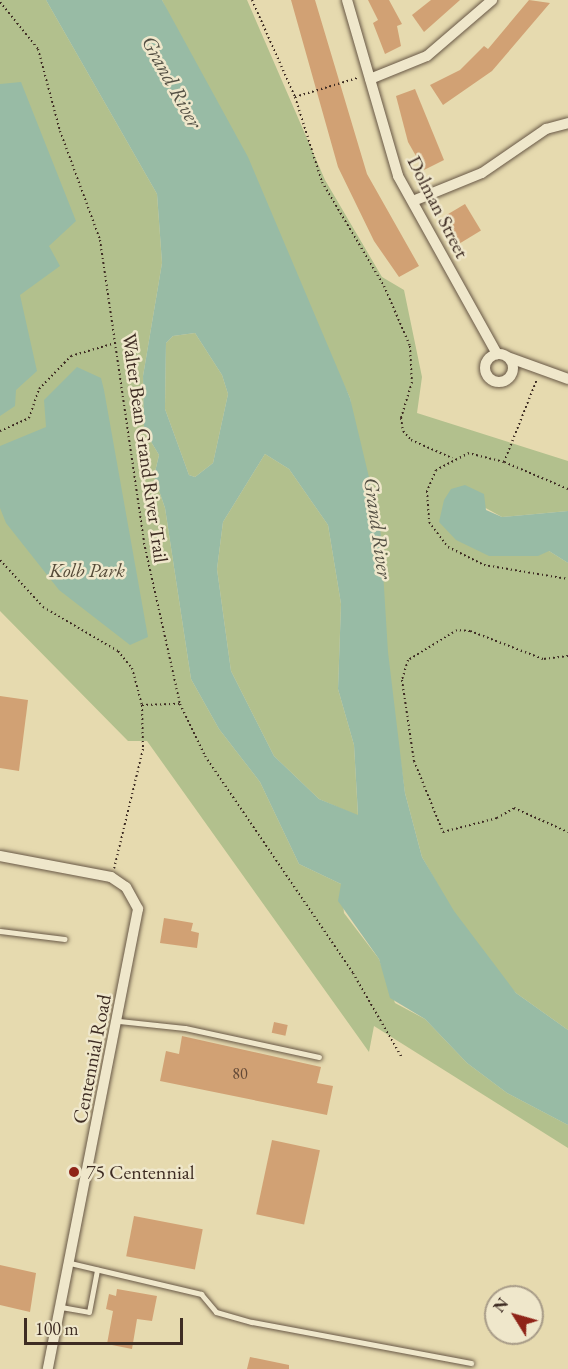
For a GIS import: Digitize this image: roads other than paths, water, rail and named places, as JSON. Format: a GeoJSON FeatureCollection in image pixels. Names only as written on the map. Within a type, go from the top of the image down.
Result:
{"type":"FeatureCollection","features":[{"type":"Feature","properties":{"kind":"street","name":"Dolman Street"},"geometry":{"type":"LineString","coordinates":[[346,0],[399,176],[496,354]]}},
{"type":"Feature","properties":{"kind":"street"},"geometry":{"type":"LineString","coordinates":[[369,79],[426,56],[492,0]]}},
{"type":"Feature","properties":{"kind":"street"},"geometry":{"type":"LineString","coordinates":[[412,201],[482,173],[546,129],[568,123]]}},
{"type":"Feature","properties":{"kind":"street"},"geometry":{"type":"LineString","coordinates":[[510,358],[511,376],[494,382],[484,367],[496,354],[510,358],[567,376]]}},
{"type":"Feature","properties":{"kind":"street","name":"Centennial Road"},"geometry":{"type":"LineString","coordinates":[[0,856],[111,877],[126,887],[138,916],[48,1369]]}},
{"type":"Feature","properties":{"kind":"lane"},"geometry":{"type":"LineString","coordinates":[[0,931],[65,939]]}},
{"type":"Feature","properties":{"kind":"lane"},"geometry":{"type":"LineString","coordinates":[[119,1020],[185,1028],[319,1057]]}},
{"type":"Feature","properties":{"kind":"lane"},"geometry":{"type":"LineString","coordinates":[[70,1263],[201,1294],[216,1312],[252,1322],[471,1363]]}},
{"type":"Feature","properties":{"kind":"lane"},"geometry":{"type":"LineString","coordinates":[[61,1306],[89,1312],[97,1270]]}},
{"type":"Feature","properties":{"kind":"water","name":"Grand River"},"geometry":{"type":"Polygon","coordinates":[[[46,0],[162,0],[248,157],[350,398],[380,523],[388,652],[405,793],[422,857],[454,911],[516,993],[568,1030],[568,1125],[507,1093],[467,1063],[425,1019],[390,998],[379,959],[338,901],[341,884],[299,864],[260,782],[219,729],[191,679],[165,508],[154,476],[159,455],[144,430],[143,376],[162,263],[157,194],[46,0]],[[195,333],[173,336],[166,343],[165,409],[189,475],[195,477],[213,463],[228,394],[222,375],[195,333]],[[265,454],[223,522],[217,569],[231,671],[274,756],[319,799],[358,815],[354,745],[338,689],[341,604],[328,525],[289,469],[265,454]]]}},
{"type":"Feature","properties":{"kind":"water"},"geometry":{"type":"Polygon","coordinates":[[[21,82],[76,221],[49,246],[60,266],[20,295],[37,371],[16,390],[15,406],[0,416],[0,84],[21,82]]]}},
{"type":"Feature","properties":{"kind":"water"},"geometry":{"type":"Polygon","coordinates":[[[77,367],[101,378],[104,390],[148,637],[130,645],[59,590],[6,523],[0,508],[0,446],[46,427],[44,400],[77,367]]]}},
{"type":"Feature","properties":{"kind":"water"},"geometry":{"type":"Polygon","coordinates":[[[465,485],[484,494],[486,510],[502,517],[568,511],[568,563],[549,551],[538,556],[489,556],[456,540],[439,522],[444,500],[451,489],[465,485]]]}},
{"type":"Feature","properties":{"kind":"place","name":"75 Centennial"},"geometry":{"type":"Point","coordinates":[74,1172]}},
{"type":"Feature","properties":{"kind":"park label","name":"Kolb Park"},"geometry":{"type":"Point","coordinates":[87,570]}}]}
